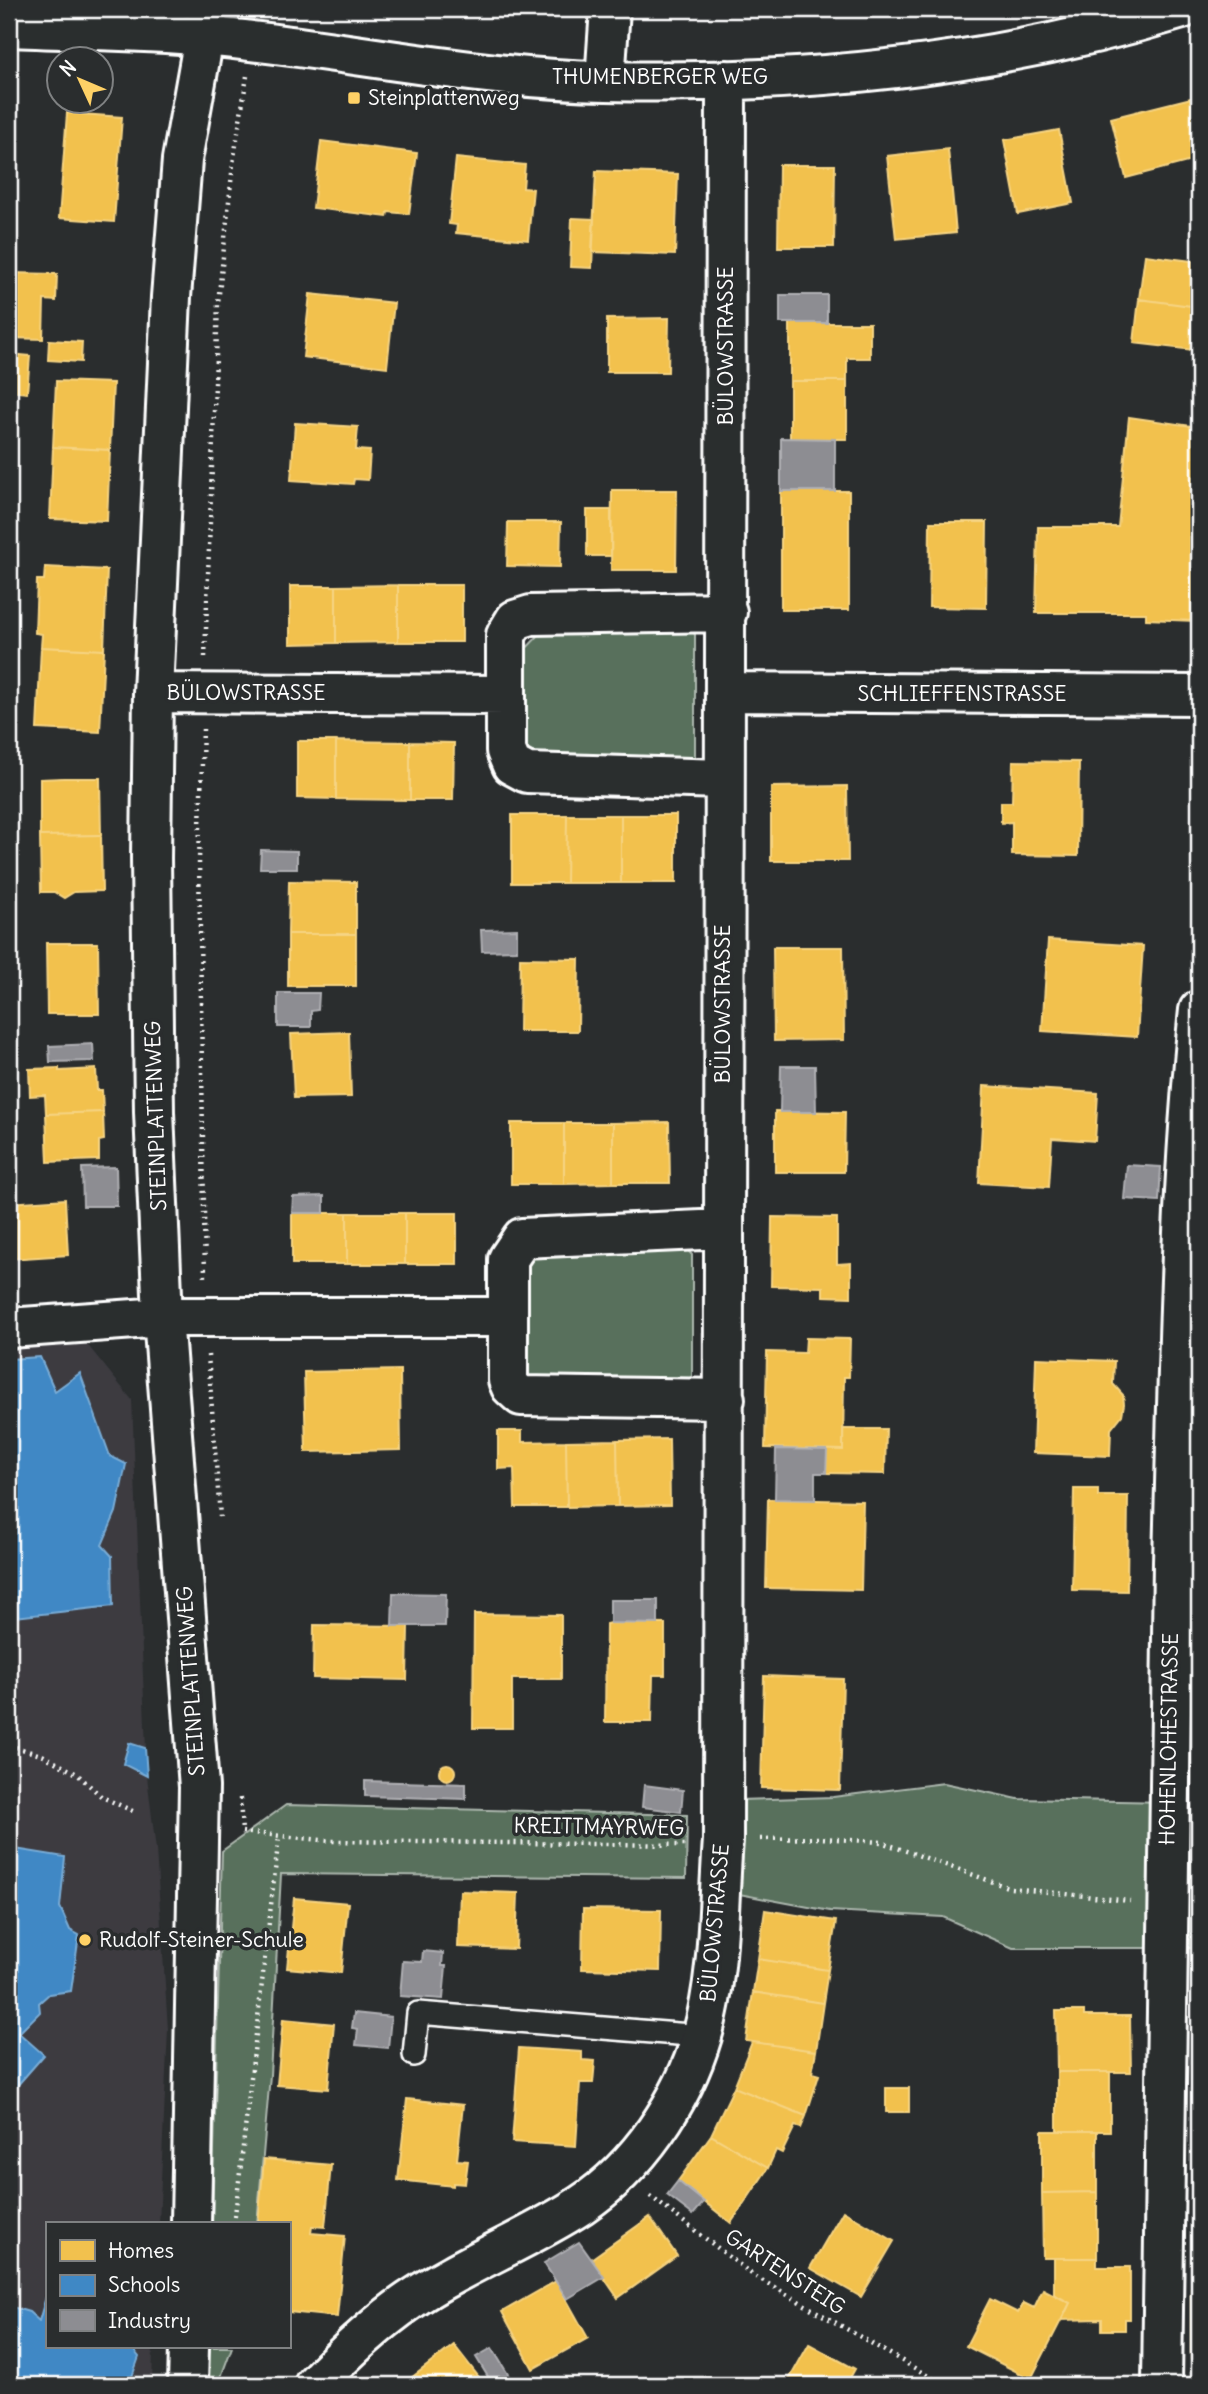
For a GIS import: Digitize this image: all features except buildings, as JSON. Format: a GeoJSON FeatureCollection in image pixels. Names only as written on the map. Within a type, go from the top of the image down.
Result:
{"type":"FeatureCollection","features":[{"type":"Feature","properties":{"kind":"street"},"geometry":{"type":"LineString","coordinates":[[605,81],[610,9]]}},
{"type":"Feature","properties":{"kind":"street","name":"THUMENBERGER WEG"},"geometry":{"type":"LineString","coordinates":[[9,27],[207,22],[253,43],[521,76],[605,81],[726,80],[838,73],[945,60],[1062,41],[1181,9]]}},
{"type":"Feature","properties":{"kind":"street","name":"STEINPLATTENWEG"},"geometry":{"type":"LineString","coordinates":[[191,2222],[200,1787],[163,1317],[153,1024],[153,693],[171,298],[182,160],[207,22]]}},
{"type":"Feature","properties":{"kind":"street","name":"BÜLOWSTRASSE"},"geometry":{"type":"LineString","coordinates":[[314,2385],[347,2351],[409,2301],[582,2204],[620,2171],[656,2131],[678,2096],[702,2036],[713,1987],[723,1840],[726,80]]}},
{"type":"Feature","properties":{"kind":"street"},"geometry":{"type":"LineString","coordinates":[[723,779],[527,773],[512,765],[506,751],[506,635],[515,620],[531,615],[727,612]]}},
{"type":"Feature","properties":{"kind":"street","name":"SCHLIEFFENSTRASSE"},"geometry":{"type":"LineString","coordinates":[[725,692],[1199,695]]}},
{"type":"Feature","properties":{"kind":"street","name":"BÜLOWSTRASSE"},"geometry":{"type":"LineString","coordinates":[[153,693],[506,695]]}},
{"type":"Feature","properties":{"kind":"street","name":"HOHENLOHESTRASSE"},"geometry":{"type":"LineString","coordinates":[[1162,2385],[1165,1904],[1177,1414],[1192,1074],[1199,1010]]}},
{"type":"Feature","properties":{"kind":"street"},"geometry":{"type":"LineString","coordinates":[[724,1229],[522,1238],[508,1259],[507,1317],[508,1380],[521,1396],[725,1399]]}},
{"type":"Feature","properties":{"kind":"street"},"geometry":{"type":"LineString","coordinates":[[9,1328],[205,1316],[507,1317]]}},
{"type":"Feature","properties":{"kind":"street"},"geometry":{"type":"LineString","coordinates":[[188,2385],[189,2348]]}},
{"type":"Feature","properties":{"kind":"lane"},"geometry":{"type":"LineString","coordinates":[[414,2055],[418,2013],[702,2036]]}},
{"type":"Feature","properties":{"kind":"path"},"geometry":{"type":"LineString","coordinates":[[220,1528],[205,1316],[199,874],[218,303],[233,164],[253,43]]}},
{"type":"Feature","properties":{"kind":"path"},"geometry":{"type":"LineString","coordinates":[[9,1745],[44,1756],[66,1768],[102,1797],[137,1813]]}},
{"type":"Feature","properties":{"kind":"path"},"geometry":{"type":"LineString","coordinates":[[9,1758],[17,1749]]}},
{"type":"Feature","properties":{"kind":"path"},"geometry":{"type":"LineString","coordinates":[[239,1787],[242,1832]]}},
{"type":"Feature","properties":{"kind":"path","name":"KREITTMAYRWEG"},"geometry":{"type":"LineString","coordinates":[[200,1828],[331,1840],[678,1846],[723,1840],[821,1838],[881,1842],[1010,1888],[1165,1904]]}},
{"type":"Feature","properties":{"kind":"path"},"geometry":{"type":"LineString","coordinates":[[234,2222],[279,1836]]}},
{"type":"Feature","properties":{"kind":"path","name":"GARTENSTEIG"},"geometry":{"type":"LineString","coordinates":[[620,2171],[753,2274],[944,2385]]}},
{"type":"Feature","properties":{"kind":"shaded area","name":"Rudolf-Steiner-Schule"},"geometry":{"type":"Polygon","coordinates":[[[86,1343],[132,1400],[147,1776],[156,1850],[168,2029],[159,2222],[46,2222],[46,2348],[153,2348],[152,2385],[9,2385],[9,1347],[86,1343]]]}},
{"type":"Feature","properties":{"kind":"green space"},"geometry":{"type":"Polygon","coordinates":[[[679,626],[695,634],[695,757],[688,764],[539,757],[526,748],[519,734],[518,657],[542,632],[679,626]]]}},
{"type":"Feature","properties":{"kind":"green space"},"geometry":{"type":"Polygon","coordinates":[[[683,1245],[692,1255],[692,1376],[684,1384],[527,1383],[516,1263],[529,1248],[683,1245]]]}},
{"type":"Feature","properties":{"kind":"green space"},"geometry":{"type":"Polygon","coordinates":[[[944,1783],[1018,1799],[1168,1802],[1166,1851],[1199,1857],[1199,1948],[1013,1948],[943,1917],[830,1911],[739,1894],[739,1800],[833,1797],[944,1783]]]}},
{"type":"Feature","properties":{"kind":"green space"},"geometry":{"type":"Polygon","coordinates":[[[286,1805],[687,1815],[686,1878],[281,1874],[270,2075],[257,2222],[212,2222],[222,1851],[286,1805]]]}},
{"type":"Feature","properties":{"kind":"green space"},"geometry":{"type":"Polygon","coordinates":[[[208,2348],[232,2348],[218,2385],[207,2383],[208,2348]]]}},
{"type":"Feature","properties":{"kind":"place","name":"Steinplattenweg"},"geometry":{"type":"Point","coordinates":[354,98]}},
{"type":"Feature","properties":{"kind":"place","name":"Rudolf-Steiner-Schule"},"geometry":{"type":"Point","coordinates":[85,1940]}}]}
